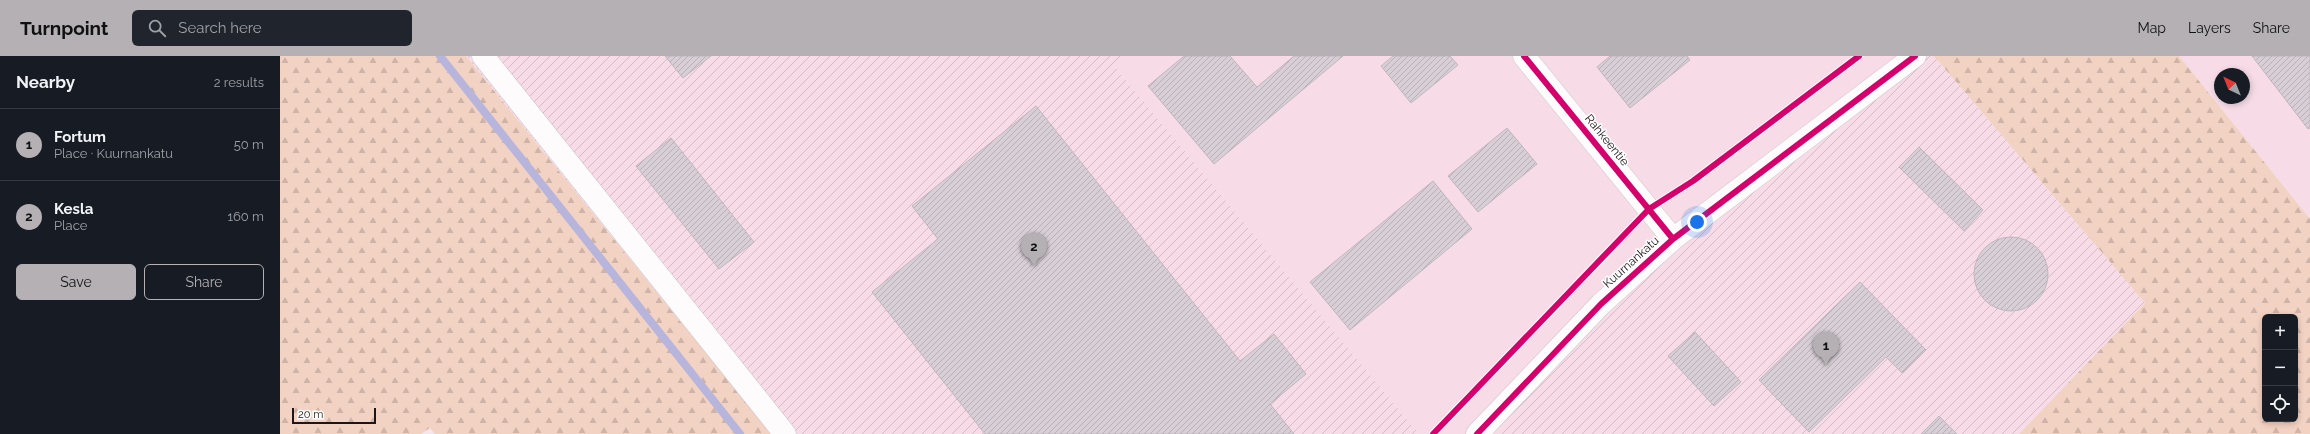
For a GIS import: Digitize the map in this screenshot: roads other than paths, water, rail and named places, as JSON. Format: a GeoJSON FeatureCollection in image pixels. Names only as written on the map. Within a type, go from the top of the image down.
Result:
{"type":"FeatureCollection","features":[{"type":"Feature","properties":{"kind":"street"},"geometry":{"type":"LineString","coordinates":[[483,56],[785,434]]}},
{"type":"Feature","properties":{"kind":"street","name":"Rahkeentie"},"geometry":{"type":"LineString","coordinates":[[1524,56],[1673,239]]}},
{"type":"Feature","properties":{"kind":"street","name":"Kuurnankatu"},"geometry":{"type":"LineString","coordinates":[[1477,434],[1601,304],[1673,239],[1915,56]]}},
{"type":"Feature","properties":{"kind":"waterway"},"geometry":{"type":"LineString","coordinates":[[440,56],[740,434]]}},
{"type":"Feature","properties":{"kind":"place","name":"Kesla"},"geometry":{"type":"Point","coordinates":[1034,266]}},
{"type":"Feature","properties":{"kind":"place","name":"Fortum"},"geometry":{"type":"Point","coordinates":[1826,365]}}]}
